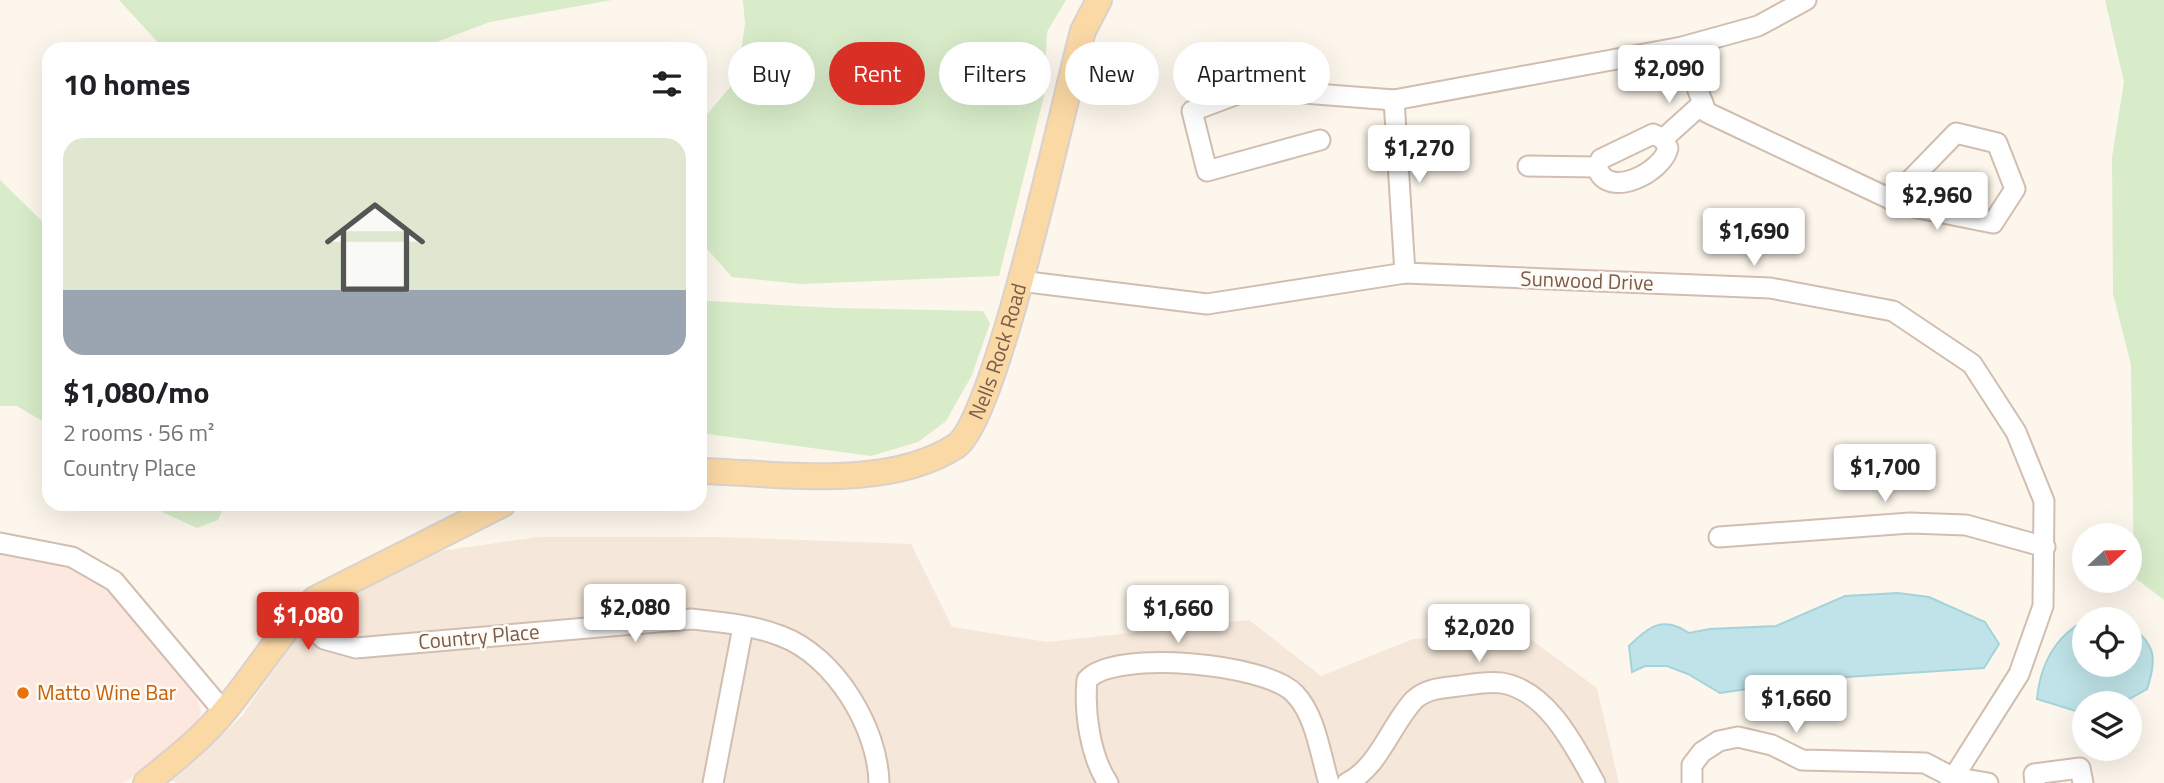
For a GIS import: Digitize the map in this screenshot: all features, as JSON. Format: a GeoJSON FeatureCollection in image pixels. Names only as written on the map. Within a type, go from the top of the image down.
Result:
{"type":"FeatureCollection","features":[{"type":"Feature","properties":{"kind":"main road","name":"Nells Rock Road"},"geometry":{"type":"LineString","coordinates":[[707,471],[844,475],[895,470],[928,460],[958,444],[978,416],[1020,282],[1083,31],[1099,0]]}},
{"type":"Feature","properties":{"kind":"main road"},"geometry":{"type":"LineString","coordinates":[[146,783],[187,751],[224,712],[307,607],[490,511]]}},
{"type":"Feature","properties":{"kind":"street"},"geometry":{"type":"LineString","coordinates":[[1320,140],[1207,171],[1192,111],[1251,89],[1394,100],[1682,47],[1758,26],[1805,0]]}},
{"type":"Feature","properties":{"kind":"street"},"geometry":{"type":"LineString","coordinates":[[1682,47],[1706,112],[1891,200],[1903,205],[1993,223],[2015,189],[1997,143],[1956,133],[1891,200]]}},
{"type":"Feature","properties":{"kind":"street"},"geometry":{"type":"LineString","coordinates":[[1394,100],[1405,273]]}},
{"type":"Feature","properties":{"kind":"street"},"geometry":{"type":"LineString","coordinates":[[1663,139],[1703,103]]}},
{"type":"Feature","properties":{"kind":"street"},"geometry":{"type":"LineString","coordinates":[[1528,166],[1597,167],[1610,153],[1653,134],[1663,139],[1668,148],[1666,156],[1633,180],[1612,182],[1599,174],[1597,167]]}},
{"type":"Feature","properties":{"kind":"street","name":"Sunwood Drive"},"geometry":{"type":"LineString","coordinates":[[1020,282],[1208,304],[1405,273],[1770,288],[1893,312],[1972,364],[2017,432],[2044,501],[2043,606],[2019,674],[1951,780]]}},
{"type":"Feature","properties":{"kind":"street"},"geometry":{"type":"LineString","coordinates":[[1719,537],[1910,523],[1966,524],[2045,547]]}},
{"type":"Feature","properties":{"kind":"street"},"geometry":{"type":"LineString","coordinates":[[0,543],[72,557],[114,581],[224,712]]}},
{"type":"Feature","properties":{"kind":"street","name":"Country Place"},"geometry":{"type":"LineString","coordinates":[[307,607],[324,639],[366,647],[691,619],[782,636],[811,653],[837,680],[860,711],[872,740],[879,783]]}},
{"type":"Feature","properties":{"kind":"street"},"geometry":{"type":"LineString","coordinates":[[713,783],[743,627]]}},
{"type":"Feature","properties":{"kind":"street"},"geometry":{"type":"LineString","coordinates":[[1108,783],[1096,754],[1088,723],[1087,680],[1094,671],[1108,667],[1165,664],[1248,671],[1268,676],[1294,692],[1305,707],[1312,725],[1329,783]]}},
{"type":"Feature","properties":{"kind":"street"},"geometry":{"type":"LineString","coordinates":[[1347,783],[1364,772],[1405,710],[1426,692],[1503,683],[1531,697],[1549,711],[1595,783]]}},
{"type":"Feature","properties":{"kind":"street"},"geometry":{"type":"LineString","coordinates":[[1692,783],[1692,765],[1702,752],[1719,741],[1738,737],[1772,745],[1802,760],[1925,763],[1951,780],[1988,783]]}},
{"type":"Feature","properties":{"kind":"street"},"geometry":{"type":"LineString","coordinates":[[2035,783],[2034,774],[2080,768],[2083,783]]}},
{"type":"Feature","properties":{"kind":"shaded area"},"geometry":{"type":"Polygon","coordinates":[[[538,537],[720,537],[911,544],[952,627],[1047,642],[1249,620],[1321,676],[1413,639],[1525,635],[1597,688],[1619,783],[178,783],[167,780],[205,751],[242,716],[301,630],[349,594],[433,552],[538,537]]]}},
{"type":"Feature","properties":{"kind":"shaded area"},"geometry":{"type":"Polygon","coordinates":[[[0,552],[49,558],[96,577],[196,695],[201,711],[198,724],[186,741],[123,783],[0,783],[0,552]]]}},
{"type":"Feature","properties":{"kind":"green space"},"geometry":{"type":"Polygon","coordinates":[[[119,0],[612,0],[490,22],[437,42],[158,42],[119,0]]]}},
{"type":"Feature","properties":{"kind":"green space"},"geometry":{"type":"Polygon","coordinates":[[[743,0],[1066,0],[1047,32],[1047,42],[939,42],[939,105],[1042,105],[999,276],[801,284],[732,277],[707,249],[707,114],[728,90],[728,105],[815,105],[815,42],[742,42],[745,24],[743,0]]]}},
{"type":"Feature","properties":{"kind":"green space"},"geometry":{"type":"Polygon","coordinates":[[[2105,0],[2164,0],[2164,600],[2142,583],[2142,523],[2133,523],[2131,365],[2113,294],[2112,157],[2124,82],[2105,0]]]}},
{"type":"Feature","properties":{"kind":"green space"},"geometry":{"type":"Polygon","coordinates":[[[0,180],[42,221],[42,421],[17,406],[0,406],[0,180]]]}},
{"type":"Feature","properties":{"kind":"green space"},"geometry":{"type":"Polygon","coordinates":[[[707,301],[833,308],[983,311],[990,323],[972,375],[946,421],[918,442],[871,456],[707,434],[707,301]]]}},
{"type":"Feature","properties":{"kind":"green space"},"geometry":{"type":"Polygon","coordinates":[[[160,511],[222,511],[218,520],[197,528],[160,511]]]}},
{"type":"Feature","properties":{"kind":"water"},"geometry":{"type":"Polygon","coordinates":[[[1898,593],[1929,597],[1985,622],[1999,644],[1984,668],[1816,679],[1720,693],[1688,674],[1667,666],[1645,666],[1632,672],[1629,646],[1643,633],[1656,626],[1671,625],[1689,633],[1710,629],[1776,626],[1845,596],[1898,593]]]}},
{"type":"Feature","properties":{"kind":"water"},"geometry":{"type":"Polygon","coordinates":[[[2072,629],[2072,677],[2142,677],[2142,636],[2149,646],[2153,661],[2147,689],[2142,692],[2072,691],[2072,710],[2037,699],[2043,669],[2049,656],[2072,629]]]}},
{"type":"Feature","properties":{"kind":"place","name":"Matto Wine Bar"},"geometry":{"type":"Point","coordinates":[23,693]}}]}
